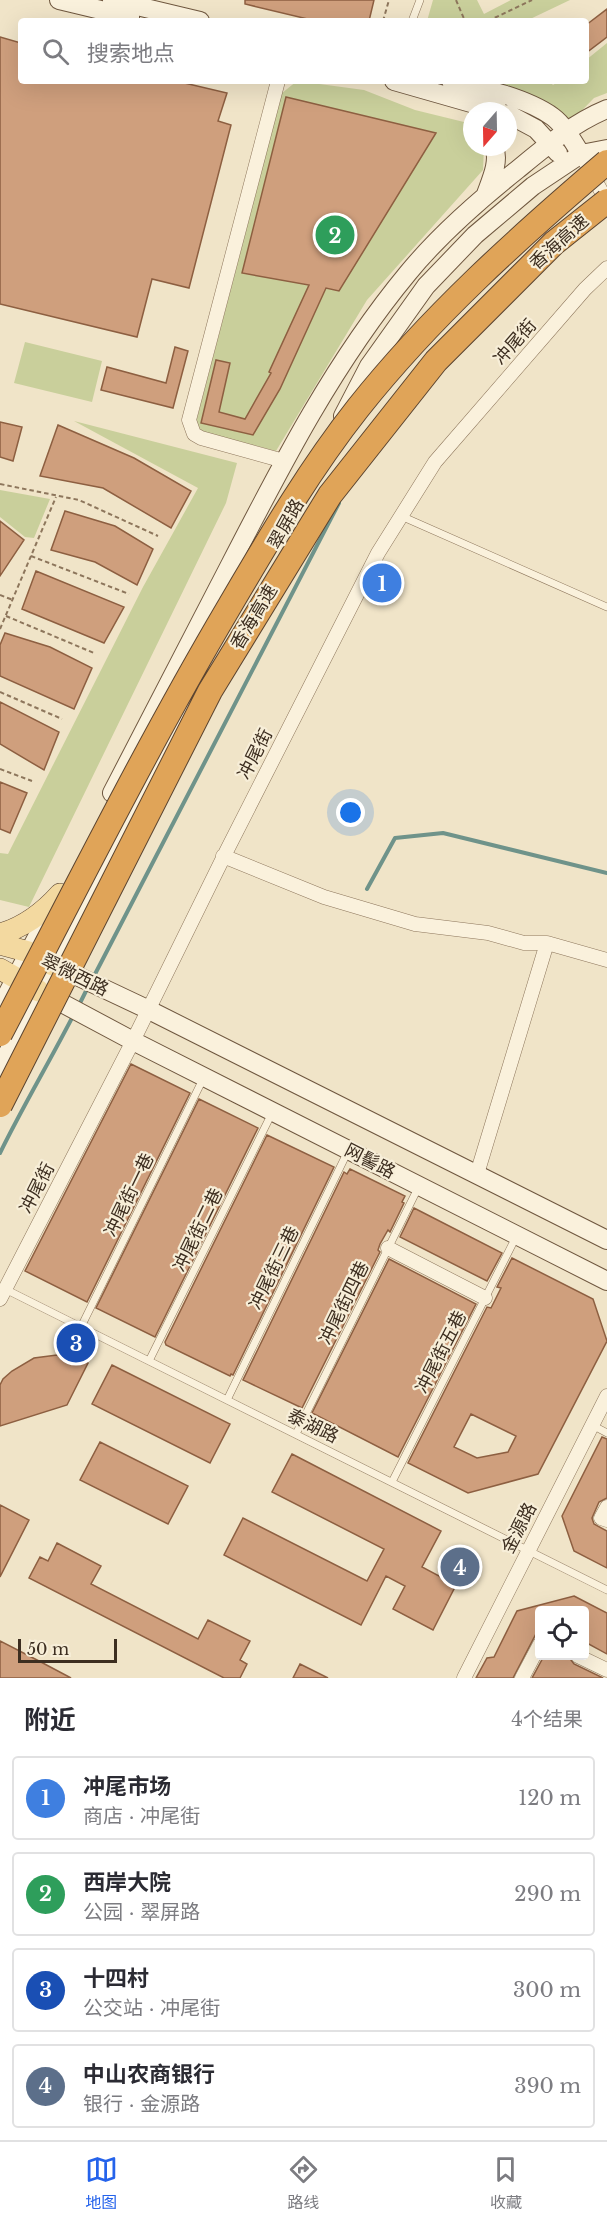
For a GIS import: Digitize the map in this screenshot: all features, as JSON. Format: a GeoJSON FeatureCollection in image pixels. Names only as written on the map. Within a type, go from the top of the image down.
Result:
{"type":"FeatureCollection","features":[{"type":"Feature","properties":{"kind":"highway","name":"香海高速"},"geometry":{"type":"LineString","coordinates":[[0,1034],[188,676],[308,477],[359,408],[422,334],[534,224],[607,162]]}},
{"type":"Feature","properties":{"kind":"highway","name":"香海高速"},"geometry":{"type":"LineString","coordinates":[[0,1105],[210,691],[330,495],[436,361],[554,243],[607,201]]}},
{"type":"Feature","properties":{"kind":"main road"},"geometry":{"type":"LineString","coordinates":[[59,0],[134,18]]}},
{"type":"Feature","properties":{"kind":"main road"},"geometry":{"type":"LineString","coordinates":[[112,0],[187,18]]}},
{"type":"Feature","properties":{"kind":"main road"},"geometry":{"type":"LineString","coordinates":[[403,84],[463,104]]}},
{"type":"Feature","properties":{"kind":"main road"},"geometry":{"type":"LineString","coordinates":[[462,84],[518,100],[553,117],[566,131],[574,159]]}},
{"type":"Feature","properties":{"kind":"main road","name":"翠屏路"},"geometry":{"type":"LineString","coordinates":[[0,1008],[7,974],[29,952],[284,461],[321,395],[408,273],[432,246],[486,194],[566,131],[607,109]]}},
{"type":"Feature","properties":{"kind":"main road"},"geometry":{"type":"LineString","coordinates":[[517,119],[536,129],[550,144],[574,159]]}},
{"type":"Feature","properties":{"kind":"main road","name":"翠屏路"},"geometry":{"type":"LineString","coordinates":[[0,1068],[198,681],[301,498],[369,366],[426,286],[475,235],[533,186],[574,159],[607,149]]}},
{"type":"Feature","properties":{"kind":"main road"},"geometry":{"type":"LineString","coordinates":[[486,194],[494,170],[496,156]]}},
{"type":"Feature","properties":{"kind":"main road"},"geometry":{"type":"LineString","coordinates":[[408,273],[426,286]]}},
{"type":"Feature","properties":{"kind":"main road"},"geometry":{"type":"LineString","coordinates":[[0,934],[16,929],[36,917],[60,894]]}},
{"type":"Feature","properties":{"kind":"main road","name":"翠微西路"},"geometry":{"type":"LineString","coordinates":[[0,944],[29,952],[149,1010],[607,1240]]}},
{"type":"Feature","properties":{"kind":"main road","name":"翠微西路"},"geometry":{"type":"LineString","coordinates":[[7,974],[134,1041]]}},
{"type":"Feature","properties":{"kind":"main road","name":"网髻路"},"geometry":{"type":"LineString","coordinates":[[134,1041],[516,1237],[607,1281]]}},
{"type":"Feature","properties":{"kind":"street"},"geometry":{"type":"LineString","coordinates":[[277,84],[189,420],[194,434],[201,438],[284,461]]}},
{"type":"Feature","properties":{"kind":"street"},"geometry":{"type":"LineString","coordinates":[[574,159],[607,201]]}},
{"type":"Feature","properties":{"kind":"street","name":"冲尾街"},"geometry":{"type":"LineString","coordinates":[[3,1294],[134,1041],[224,856],[378,553],[435,462],[585,289],[607,268]]}},
{"type":"Feature","properties":{"kind":"street"},"geometry":{"type":"LineString","coordinates":[[224,856],[324,897],[415,924],[488,933],[524,944],[547,943],[607,960]]}},
{"type":"Feature","properties":{"kind":"street"},"geometry":{"type":"LineString","coordinates":[[477,1174],[547,943]]}},
{"type":"Feature","properties":{"kind":"street"},"geometry":{"type":"LineString","coordinates":[[388,1248],[485,1298]]}},
{"type":"Feature","properties":{"kind":"street","name":"金源路"},"geometry":{"type":"LineString","coordinates":[[464,1678],[607,1396]]}},
{"type":"Feature","properties":{"kind":"street"},"geometry":{"type":"LineString","coordinates":[[607,1507],[602,1518],[607,1520]]}},
{"type":"Feature","properties":{"kind":"street"},"geometry":{"type":"LineString","coordinates":[[522,1678],[535,1653]]}},
{"type":"Feature","properties":{"kind":"street"},"geometry":{"type":"LineString","coordinates":[[586,1660],[607,1670]]}},
{"type":"Feature","properties":{"kind":"lane"},"geometry":{"type":"LineString","coordinates":[[413,18],[420,0]]}},
{"type":"Feature","properties":{"kind":"lane"},"geometry":{"type":"LineString","coordinates":[[401,516],[607,607]]}},
{"type":"Feature","properties":{"kind":"lane","name":"冲尾街一巷"},"geometry":{"type":"LineString","coordinates":[[81,1327],[204,1077]]}},
{"type":"Feature","properties":{"kind":"lane","name":"冲尾街二巷"},"geometry":{"type":"LineString","coordinates":[[149,1361],[273,1112]]}},
{"type":"Feature","properties":{"kind":"lane","name":"冲尾街三巷"},"geometry":{"type":"LineString","coordinates":[[227,1400],[348,1150]]}},
{"type":"Feature","properties":{"kind":"lane","name":"冲尾街四巷"},"geometry":{"type":"LineString","coordinates":[[296,1434],[419,1186]]}},
{"type":"Feature","properties":{"kind":"lane","name":"冲尾街五巷"},"geometry":{"type":"LineString","coordinates":[[392,1482],[516,1237]]}},
{"type":"Feature","properties":{"kind":"lane","name":"泰湖路"},"geometry":{"type":"LineString","coordinates":[[3,1294],[81,1327],[607,1590]]}},
{"type":"Feature","properties":{"kind":"lane"},"geometry":{"type":"LineString","coordinates":[[592,1425],[607,1433]]}},
{"type":"Feature","properties":{"kind":"path"},"geometry":{"type":"LineString","coordinates":[[384,18],[389,0]]}},
{"type":"Feature","properties":{"kind":"path"},"geometry":{"type":"LineString","coordinates":[[456,0],[464,18]]}},
{"type":"Feature","properties":{"kind":"path"},"geometry":{"type":"LineString","coordinates":[[494,18],[532,0]]}},
{"type":"Feature","properties":{"kind":"path"},"geometry":{"type":"LineString","coordinates":[[0,484],[79,500],[158,536]]}},
{"type":"Feature","properties":{"kind":"path"},"geometry":{"type":"LineString","coordinates":[[0,630],[57,496]]}},
{"type":"Feature","properties":{"kind":"path"},"geometry":{"type":"LineString","coordinates":[[32,556],[129,594]]}},
{"type":"Feature","properties":{"kind":"path"},"geometry":{"type":"LineString","coordinates":[[0,595],[13,600]]}},
{"type":"Feature","properties":{"kind":"path"},"geometry":{"type":"LineString","coordinates":[[6,616],[94,653]]}},
{"type":"Feature","properties":{"kind":"path"},"geometry":{"type":"LineString","coordinates":[[0,692],[63,719]]}},
{"type":"Feature","properties":{"kind":"path"},"geometry":{"type":"LineString","coordinates":[[0,769],[32,781]]}},
{"type":"Feature","properties":{"kind":"green space"},"geometry":{"type":"Polygon","coordinates":[[[433,0],[477,0],[484,14],[511,0],[570,0],[532,18],[428,18],[433,0]]]}},
{"type":"Feature","properties":{"kind":"green space"},"geometry":{"type":"Polygon","coordinates":[[[607,43],[607,93],[594,98],[562,131],[536,109],[457,84],[553,85],[589,84],[589,58],[607,43]]]}},
{"type":"Feature","properties":{"kind":"green space"},"geometry":{"type":"Polygon","coordinates":[[[293,84],[319,84],[364,90],[415,110],[463,122],[463,156],[484,156],[483,170],[367,300],[276,451],[194,430],[282,93],[293,84]]]}},
{"type":"Feature","properties":{"kind":"green space"},"geometry":{"type":"Polygon","coordinates":[[[25,342],[102,361],[92,402],[14,383],[25,342]]]}},
{"type":"Feature","properties":{"kind":"green space"},"geometry":{"type":"Polygon","coordinates":[[[74,421],[237,463],[226,503],[29,907],[0,900],[0,853],[8,854],[143,587],[198,488],[74,421]]]}},
{"type":"Feature","properties":{"kind":"green space"},"geometry":{"type":"Polygon","coordinates":[[[0,490],[50,499],[34,538],[25,537],[0,517],[0,490]]]}},
{"type":"Feature","properties":{"kind":"building"},"geometry":{"type":"Polygon","coordinates":[[[245,0],[374,0],[370,18],[303,18],[245,4],[245,0]]]}},
{"type":"Feature","properties":{"kind":"building"},"geometry":{"type":"Polygon","coordinates":[[[607,9],[607,37],[589,51],[589,23],[607,9]]]}},
{"type":"Feature","properties":{"kind":"building"},"geometry":{"type":"Polygon","coordinates":[[[0,37],[18,42],[18,84],[189,84],[227,93],[218,121],[231,125],[189,288],[152,279],[137,337],[0,304],[0,37]]]}},
{"type":"Feature","properties":{"kind":"building"},"geometry":{"type":"Polygon","coordinates":[[[286,97],[436,133],[339,291],[326,288],[280,389],[253,435],[201,423],[216,360],[230,363],[219,412],[245,419],[271,373],[269,372],[309,285],[242,273],[286,97]]]}},
{"type":"Feature","properties":{"kind":"building"},"geometry":{"type":"Polygon","coordinates":[[[175,347],[188,351],[173,408],[101,390],[107,367],[166,383],[175,347]]]}},
{"type":"Feature","properties":{"kind":"building"},"geometry":{"type":"Polygon","coordinates":[[[0,422],[22,427],[13,461],[0,457],[0,422]]]}},
{"type":"Feature","properties":{"kind":"building"},"geometry":{"type":"Polygon","coordinates":[[[58,425],[134,458],[191,491],[171,528],[103,488],[40,476],[58,425]]]}},
{"type":"Feature","properties":{"kind":"building"},"geometry":{"type":"Polygon","coordinates":[[[65,511],[115,526],[153,549],[137,585],[95,562],[51,550],[65,511]]]}},
{"type":"Feature","properties":{"kind":"building"},"geometry":{"type":"Polygon","coordinates":[[[0,521],[24,540],[0,576],[0,521]]]}},
{"type":"Feature","properties":{"kind":"building"},"geometry":{"type":"Polygon","coordinates":[[[36,571],[124,607],[104,643],[22,609],[36,571]]]}},
{"type":"Feature","properties":{"kind":"building"},"geometry":{"type":"Polygon","coordinates":[[[5,633],[50,647],[92,668],[74,709],[0,676],[0,645],[5,633]]]}},
{"type":"Feature","properties":{"kind":"building"},"geometry":{"type":"Polygon","coordinates":[[[0,702],[59,732],[44,770],[0,744],[0,702]]]}},
{"type":"Feature","properties":{"kind":"building"},"geometry":{"type":"Polygon","coordinates":[[[0,782],[27,793],[10,833],[0,829],[0,782]]]}},
{"type":"Feature","properties":{"kind":"building"},"geometry":{"type":"Polygon","coordinates":[[[131,1064],[190,1093],[87,1302],[25,1271],[131,1064]]]}},
{"type":"Feature","properties":{"kind":"building"},"geometry":{"type":"Polygon","coordinates":[[[199,1099],[258,1128],[155,1337],[96,1308],[199,1099]]]}},
{"type":"Feature","properties":{"kind":"building"},"geometry":{"type":"Polygon","coordinates":[[[267,1135],[334,1167],[233,1375],[230,1376],[166,1345],[165,1342],[267,1135]]]}},
{"type":"Feature","properties":{"kind":"building"},"geometry":{"type":"Polygon","coordinates":[[[350,1169],[405,1196],[402,1202],[404,1203],[390,1232],[388,1230],[380,1244],[378,1250],[380,1252],[302,1408],[243,1380],[344,1172],[347,1174],[350,1169]]]}},
{"type":"Feature","properties":{"kind":"building"},"geometry":{"type":"Polygon","coordinates":[[[414,1208],[502,1253],[487,1281],[400,1237],[414,1208]]]}},
{"type":"Feature","properties":{"kind":"building"},"geometry":{"type":"Polygon","coordinates":[[[512,1258],[593,1299],[607,1341],[538,1474],[468,1493],[408,1463],[487,1307],[491,1308],[501,1288],[497,1287],[512,1258]],[[471,1414],[454,1447],[477,1458],[508,1452],[516,1436],[471,1414]]]}},
{"type":"Feature","properties":{"kind":"building"},"geometry":{"type":"Polygon","coordinates":[[[389,1259],[476,1304],[398,1457],[312,1413],[389,1259]]]}},
{"type":"Feature","properties":{"kind":"building"},"geometry":{"type":"Polygon","coordinates":[[[57,1355],[73,1358],[74,1356],[88,1363],[67,1405],[0,1426],[0,1385],[3,1379],[34,1358],[57,1355]]]}},
{"type":"Feature","properties":{"kind":"building"},"geometry":{"type":"Polygon","coordinates":[[[112,1365],[230,1424],[210,1463],[92,1404],[112,1365]]]}},
{"type":"Feature","properties":{"kind":"building"},"geometry":{"type":"Polygon","coordinates":[[[602,1437],[607,1439],[607,1498],[599,1502],[592,1518],[594,1524],[607,1531],[607,1568],[574,1551],[562,1516],[602,1437]]]}},
{"type":"Feature","properties":{"kind":"building"},"geometry":{"type":"Polygon","coordinates":[[[100,1442],[188,1486],[168,1524],[80,1480],[100,1442]]]}},
{"type":"Feature","properties":{"kind":"building"},"geometry":{"type":"Polygon","coordinates":[[[292,1454],[441,1531],[422,1567],[456,1585],[433,1630],[393,1609],[405,1586],[386,1576],[361,1625],[224,1555],[243,1518],[367,1581],[384,1549],[272,1492],[292,1454]]]}},
{"type":"Feature","properties":{"kind":"building"},"geometry":{"type":"Polygon","coordinates":[[[0,1505],[29,1520],[0,1577],[0,1505]]]}},
{"type":"Feature","properties":{"kind":"building"},"geometry":{"type":"Polygon","coordinates":[[[57,1543],[101,1566],[91,1584],[198,1639],[208,1620],[250,1641],[240,1660],[247,1664],[240,1678],[224,1678],[29,1578],[40,1557],[48,1561],[57,1543]]]}},
{"type":"Feature","properties":{"kind":"building"},"geometry":{"type":"Polygon","coordinates":[[[574,1596],[607,1613],[607,1654],[589,1644],[589,1606],[536,1606],[574,1596]]]}},
{"type":"Feature","properties":{"kind":"building"},"geometry":{"type":"Polygon","coordinates":[[[535,1606],[535,1636],[513,1678],[476,1678],[487,1658],[494,1657],[517,1611],[535,1606]]]}},
{"type":"Feature","properties":{"kind":"building"},"geometry":{"type":"Polygon","coordinates":[[[0,1641],[39,1661],[71,1678],[0,1678],[0,1641]]]}},
{"type":"Feature","properties":{"kind":"building"},"geometry":{"type":"Polygon","coordinates":[[[542,1660],[571,1660],[574,1664],[603,1678],[532,1678],[542,1660]]]}},
{"type":"Feature","properties":{"kind":"building"},"geometry":{"type":"Polygon","coordinates":[[[300,1664],[328,1678],[293,1678],[300,1664]]]}},
{"type":"Feature","properties":{"kind":"waterway"},"geometry":{"type":"LineString","coordinates":[[93,978],[339,503]]}},
{"type":"Feature","properties":{"kind":"waterway"},"geometry":{"type":"LineString","coordinates":[[367,889],[395,838],[443,833],[607,873]]}},
{"type":"Feature","properties":{"kind":"waterway"},"geometry":{"type":"LineString","coordinates":[[79,1005],[88,987]]}},
{"type":"Feature","properties":{"kind":"waterway"},"geometry":{"type":"LineString","coordinates":[[0,1153],[74,1014]]}},
{"type":"Feature","properties":{"kind":"place","name":"西岸大院"},"geometry":{"type":"Point","coordinates":[335,235]}},
{"type":"Feature","properties":{"kind":"place","name":"冲尾市场"},"geometry":{"type":"Point","coordinates":[382,583]}},
{"type":"Feature","properties":{"kind":"place","name":"十四村"},"geometry":{"type":"Point","coordinates":[76,1343]}},
{"type":"Feature","properties":{"kind":"place","name":"中山农商银行"},"geometry":{"type":"Point","coordinates":[460,1567]}}]}
